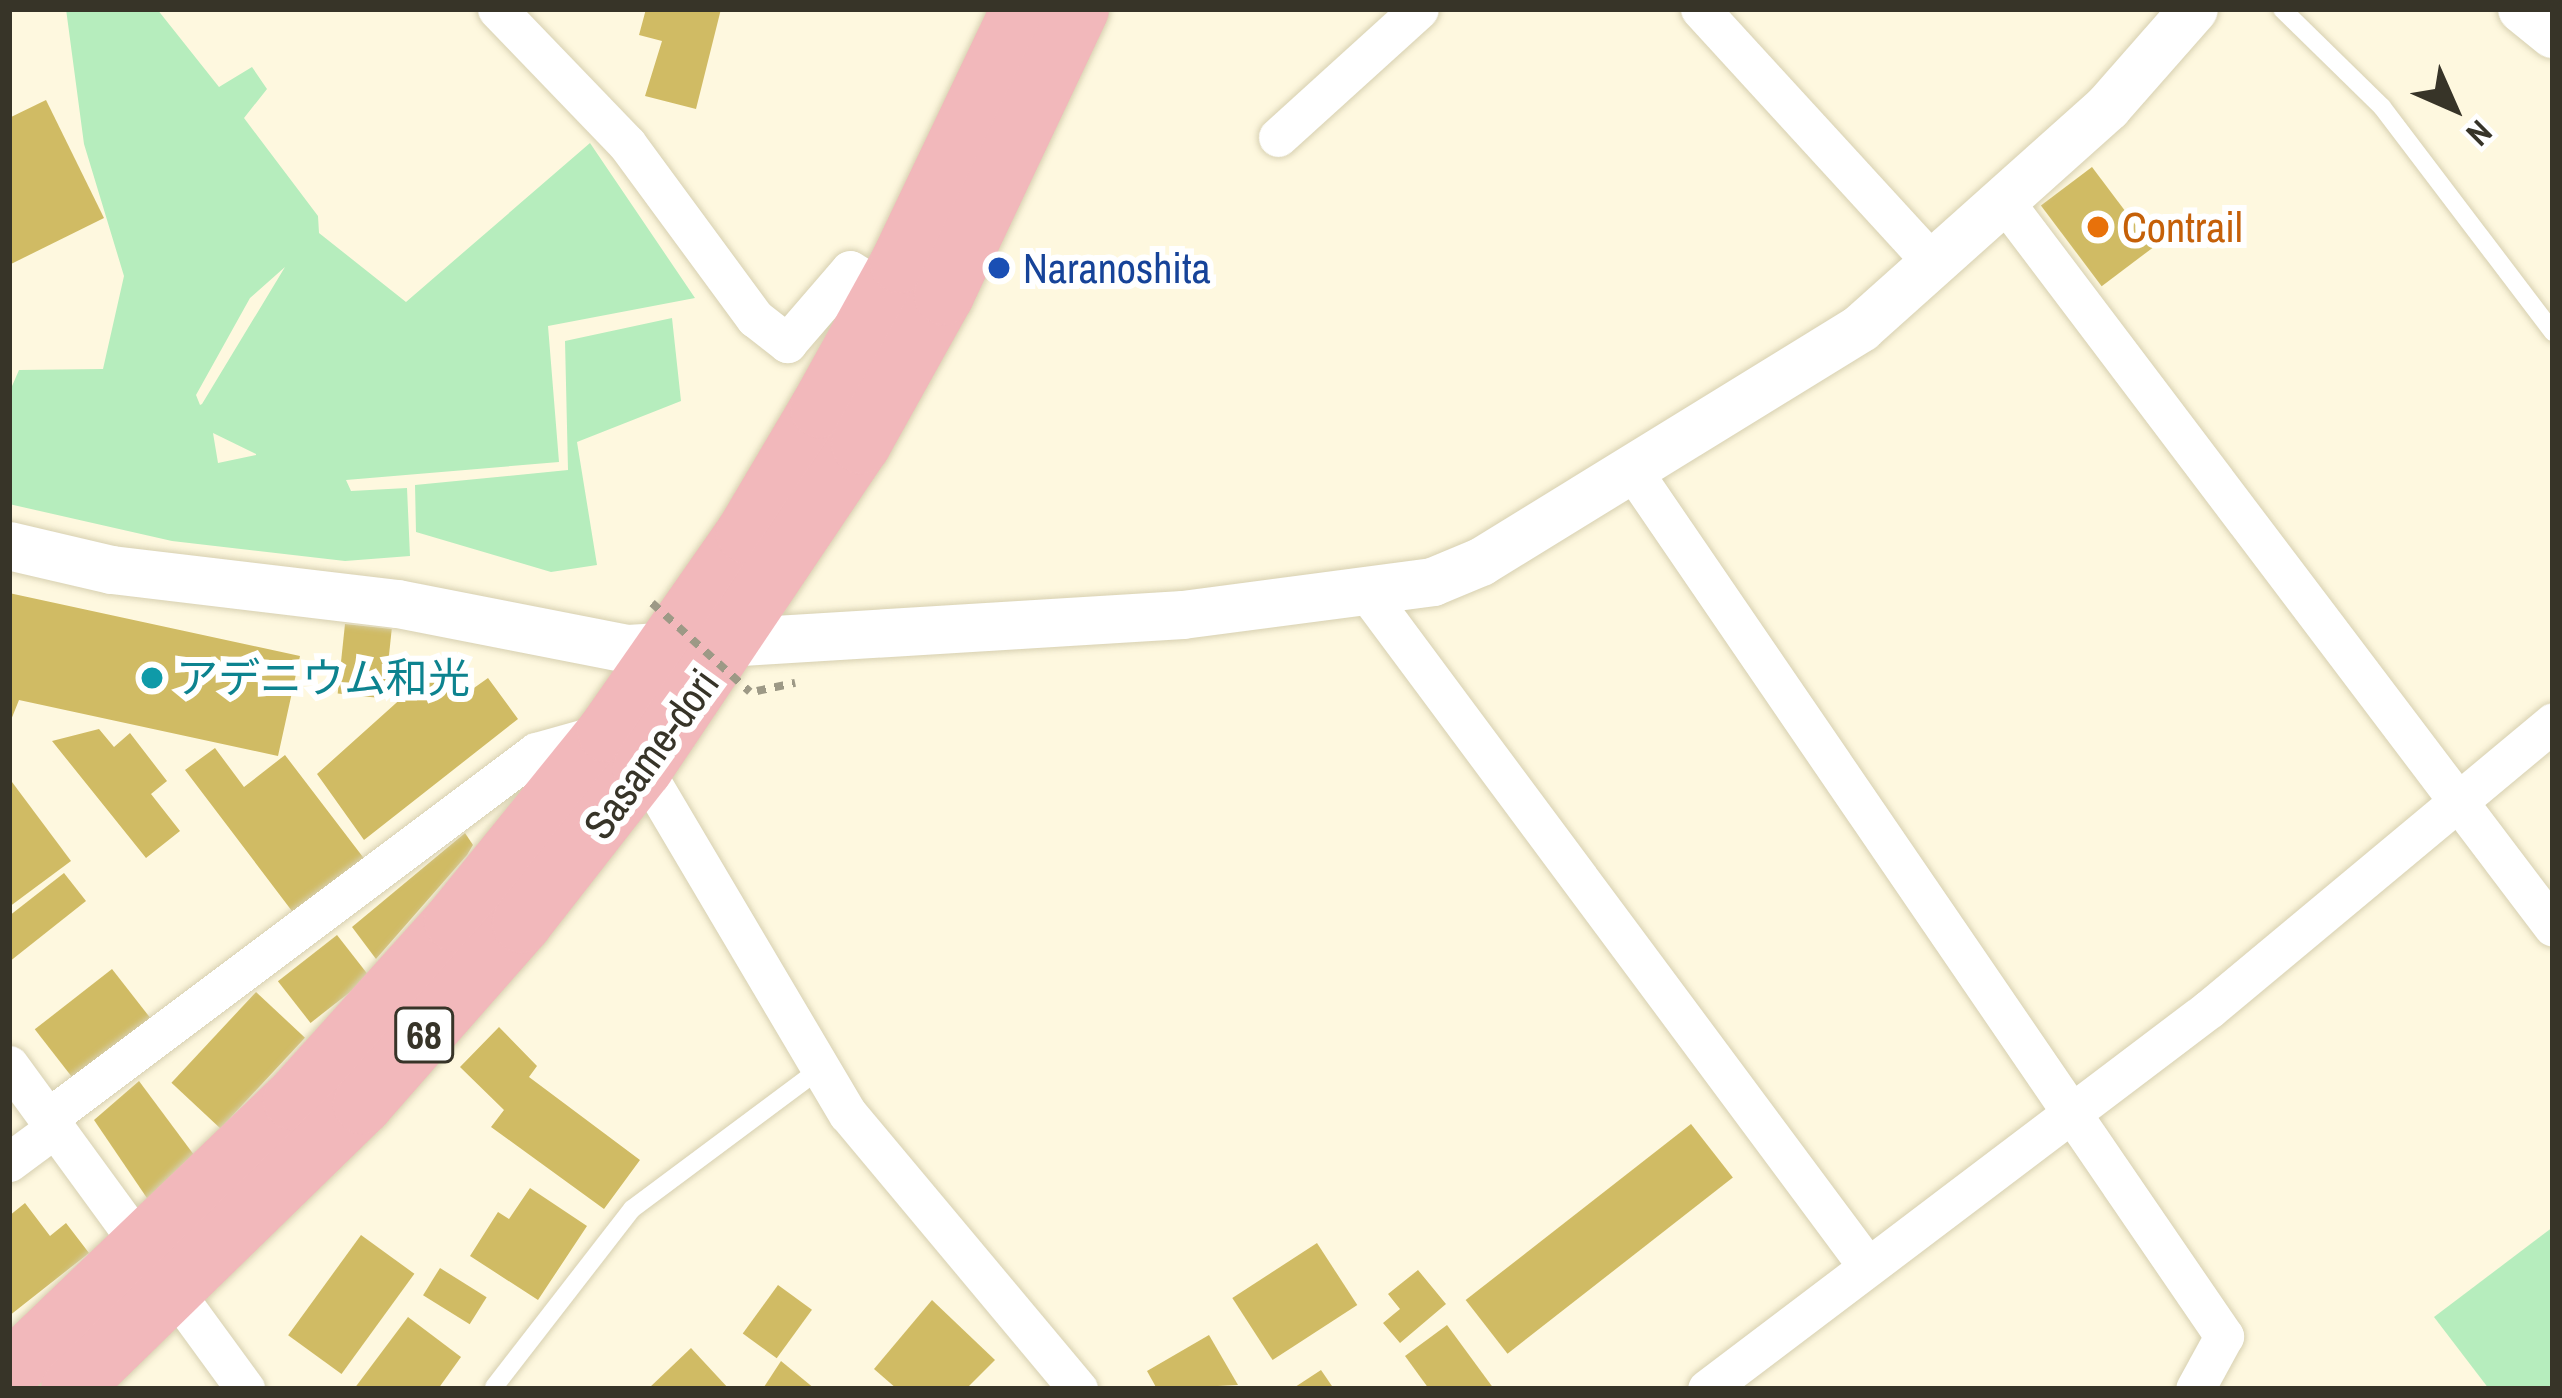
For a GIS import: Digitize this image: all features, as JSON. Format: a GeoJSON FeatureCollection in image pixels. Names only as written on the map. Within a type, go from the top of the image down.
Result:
{"type":"FeatureCollection","features":[{"type":"Feature","properties":{"kind":"main road","name":"Sasame-dori"},"geometry":{"type":"LineString","coordinates":[[9,1372],[160,1272],[443,1015],[625,750],[660,625],[746,532],[884,291],[1021,9]]}},
{"type":"Feature","properties":{"kind":"main road","name":"Sasame-dori"},"geometry":{"type":"LineString","coordinates":[[625,750],[741,667],[944,295],[1079,9]]}},
{"type":"Feature","properties":{"kind":"main road","name":"Sasame-dori"},"geometry":{"type":"LineString","coordinates":[[70,1389],[160,1272]]}},
{"type":"Feature","properties":{"kind":"street"},"geometry":{"type":"LineString","coordinates":[[497,9],[627,144],[754,318],[787,343],[850,270],[884,291]]}},
{"type":"Feature","properties":{"kind":"street"},"geometry":{"type":"LineString","coordinates":[[1278,137],[1419,9]]}},
{"type":"Feature","properties":{"kind":"street"},"geometry":{"type":"LineString","coordinates":[[1700,9],[1933,263]]}},
{"type":"Feature","properties":{"kind":"street"},"geometry":{"type":"LineString","coordinates":[[9,546],[112,571],[398,604],[628,649],[660,625],[741,667],[1368,594],[1481,562],[1630,467],[1798,372],[1933,263],[2108,107],[2194,9]]}},
{"type":"Feature","properties":{"kind":"street"},"geometry":{"type":"LineString","coordinates":[[2522,9],[2553,34]]}},
{"type":"Feature","properties":{"kind":"street"},"geometry":{"type":"LineString","coordinates":[[2004,201],[2553,927]]}},
{"type":"Feature","properties":{"kind":"street"},"geometry":{"type":"LineString","coordinates":[[1630,467],[2224,1336],[2194,1389]]}},
{"type":"Feature","properties":{"kind":"street"},"geometry":{"type":"LineString","coordinates":[[1368,594],[1868,1267]]}},
{"type":"Feature","properties":{"kind":"street"},"geometry":{"type":"LineString","coordinates":[[1707,1389],[2209,1009],[2553,722]]}},
{"type":"Feature","properties":{"kind":"street"},"geometry":{"type":"LineString","coordinates":[[9,1162],[52,1123],[536,752],[625,750],[848,1114],[1078,1389]]}},
{"type":"Feature","properties":{"kind":"street"},"geometry":{"type":"LineString","coordinates":[[9,1065],[245,1389]]}},
{"type":"Feature","properties":{"kind":"lane"},"geometry":{"type":"LineString","coordinates":[[2282,9],[2382,107],[2553,332]]}},
{"type":"Feature","properties":{"kind":"lane"},"geometry":{"type":"LineString","coordinates":[[494,1387],[632,1209],[820,1068]]}},
{"type":"Feature","properties":{"kind":"path"},"geometry":{"type":"LineString","coordinates":[[660,625],[741,667]]}},
{"type":"Feature","properties":{"kind":"green space"},"geometry":{"type":"Polygon","coordinates":[[[66,9],[157,9],[219,87],[252,67],[267,89],[244,118],[318,216],[319,233],[406,302],[590,143],[695,298],[548,326],[559,462],[346,480],[351,491],[407,488],[410,556],[345,561],[172,541],[9,504],[9,393],[19,370],[103,369],[124,276],[84,144],[66,9]],[[285,267],[250,298],[196,395],[200,405],[202,404],[285,267]],[[213,433],[218,463],[256,455],[256,454],[213,433]]]}},
{"type":"Feature","properties":{"kind":"green space"},"geometry":{"type":"Polygon","coordinates":[[[672,318],[681,401],[577,442],[597,565],[551,572],[416,532],[415,485],[568,470],[565,341],[672,318]]]}},
{"type":"Feature","properties":{"kind":"green space"},"geometry":{"type":"Polygon","coordinates":[[[2553,1227],[2553,1389],[2489,1389],[2434,1317],[2553,1227]]]}},
{"type":"Feature","properties":{"kind":"building"},"geometry":{"type":"Polygon","coordinates":[[[646,9],[721,9],[696,109],[645,96],[662,41],[639,35],[646,9]]]}},
{"type":"Feature","properties":{"kind":"building"},"geometry":{"type":"Polygon","coordinates":[[[46,100],[104,218],[9,265],[9,118],[46,100]]]}},
{"type":"Feature","properties":{"kind":"building","name":"Contrail"},"geometry":{"type":"Polygon","coordinates":[[[2092,167],[2153,248],[2102,286],[2041,206],[2092,167]]]}},
{"type":"Feature","properties":{"kind":"building","name":"アデニウム和光"},"geometry":{"type":"Polygon","coordinates":[[[9,593],[300,656],[278,756],[19,700],[9,725],[9,593]]]}},
{"type":"Feature","properties":{"kind":"building"},"geometry":{"type":"Polygon","coordinates":[[[345,624],[392,629],[384,699],[338,694],[345,624]]]}},
{"type":"Feature","properties":{"kind":"building"},"geometry":{"type":"Polygon","coordinates":[[[434,669],[457,700],[488,678],[518,719],[364,840],[317,774],[434,669]]]}},
{"type":"Feature","properties":{"kind":"building"},"geometry":{"type":"Polygon","coordinates":[[[99,729],[114,747],[130,733],[167,781],[151,794],[180,831],[146,858],[52,741],[99,729]]]}},
{"type":"Feature","properties":{"kind":"building"},"geometry":{"type":"Polygon","coordinates":[[[215,748],[244,787],[285,755],[369,865],[298,919],[185,770],[215,748]]]}},
{"type":"Feature","properties":{"kind":"building"},"geometry":{"type":"Polygon","coordinates":[[[9,778],[71,861],[9,907],[9,778]]]}},
{"type":"Feature","properties":{"kind":"building"},"geometry":{"type":"Polygon","coordinates":[[[465,833],[473,845],[467,855],[376,959],[352,927],[465,833]]]}},
{"type":"Feature","properties":{"kind":"building"},"geometry":{"type":"Polygon","coordinates":[[[64,873],[86,901],[9,962],[9,916],[64,873]]]}},
{"type":"Feature","properties":{"kind":"building"},"geometry":{"type":"Polygon","coordinates":[[[337,935],[370,977],[311,1023],[278,981],[337,935]]]}},
{"type":"Feature","properties":{"kind":"building"},"geometry":{"type":"Polygon","coordinates":[[[112,969],[153,1022],[76,1082],[35,1029],[112,969]]]}},
{"type":"Feature","properties":{"kind":"building"},"geometry":{"type":"Polygon","coordinates":[[[256,992],[305,1038],[220,1128],[171,1083],[256,992]]]}},
{"type":"Feature","properties":{"kind":"building"},"geometry":{"type":"Polygon","coordinates":[[[499,1027],[537,1066],[529,1077],[640,1160],[604,1209],[491,1127],[504,1110],[460,1067],[499,1027]]]}},
{"type":"Feature","properties":{"kind":"building"},"geometry":{"type":"Polygon","coordinates":[[[139,1081],[197,1159],[151,1204],[94,1120],[139,1081]]]}},
{"type":"Feature","properties":{"kind":"building"},"geometry":{"type":"Polygon","coordinates":[[[1691,1124],[1733,1178],[1507,1354],[1466,1300],[1691,1124]]]}},
{"type":"Feature","properties":{"kind":"building"},"geometry":{"type":"Polygon","coordinates":[[[530,1188],[587,1226],[538,1300],[470,1256],[498,1212],[509,1219],[530,1188]]]}},
{"type":"Feature","properties":{"kind":"building"},"geometry":{"type":"Polygon","coordinates":[[[25,1203],[50,1236],[66,1223],[89,1253],[9,1316],[9,1216],[25,1203]]]}},
{"type":"Feature","properties":{"kind":"building"},"geometry":{"type":"Polygon","coordinates":[[[361,1235],[414,1274],[342,1374],[288,1335],[361,1235]]]}},
{"type":"Feature","properties":{"kind":"building"},"geometry":{"type":"Polygon","coordinates":[[[1317,1243],[1357,1305],[1273,1360],[1232,1298],[1317,1243]]]}},
{"type":"Feature","properties":{"kind":"building"},"geometry":{"type":"Polygon","coordinates":[[[440,1268],[487,1297],[470,1324],[423,1295],[440,1268]]]}},
{"type":"Feature","properties":{"kind":"building"},"geometry":{"type":"Polygon","coordinates":[[[1418,1270],[1446,1304],[1400,1343],[1383,1323],[1400,1309],[1388,1294],[1418,1270]]]}},
{"type":"Feature","properties":{"kind":"building"},"geometry":{"type":"Polygon","coordinates":[[[778,1285],[812,1310],[777,1358],[743,1334],[778,1285]]]}},
{"type":"Feature","properties":{"kind":"building"},"geometry":{"type":"Polygon","coordinates":[[[932,1300],[995,1360],[966,1389],[897,1389],[874,1369],[932,1300]]]}},
{"type":"Feature","properties":{"kind":"building"},"geometry":{"type":"Polygon","coordinates":[[[408,1317],[461,1357],[438,1389],[354,1389],[408,1317]]]}},
{"type":"Feature","properties":{"kind":"building"},"geometry":{"type":"Polygon","coordinates":[[[1447,1325],[1494,1389],[1429,1389],[1405,1356],[1447,1325]]]}},
{"type":"Feature","properties":{"kind":"building"},"geometry":{"type":"Polygon","coordinates":[[[1209,1335],[1238,1385],[1157,1389],[1147,1371],[1209,1335]]]}},
{"type":"Feature","properties":{"kind":"building"},"geometry":{"type":"Polygon","coordinates":[[[691,1348],[729,1389],[648,1389],[691,1348]]]}},
{"type":"Feature","properties":{"kind":"building"},"geometry":{"type":"Polygon","coordinates":[[[781,1361],[815,1389],[764,1387],[781,1361]]]}},
{"type":"Feature","properties":{"kind":"building"},"geometry":{"type":"Polygon","coordinates":[[[1321,1370],[1334,1389],[1292,1389],[1321,1370]]]}},
{"type":"Feature","properties":{"kind":"place","name":"Contrail"},"geometry":{"type":"Point","coordinates":[2098,227]}},
{"type":"Feature","properties":{"kind":"place","name":"Naranoshita"},"geometry":{"type":"Point","coordinates":[999,268]}},
{"type":"Feature","properties":{"kind":"place","name":"アデニウム和光"},"geometry":{"type":"Point","coordinates":[152,678]}}]}
